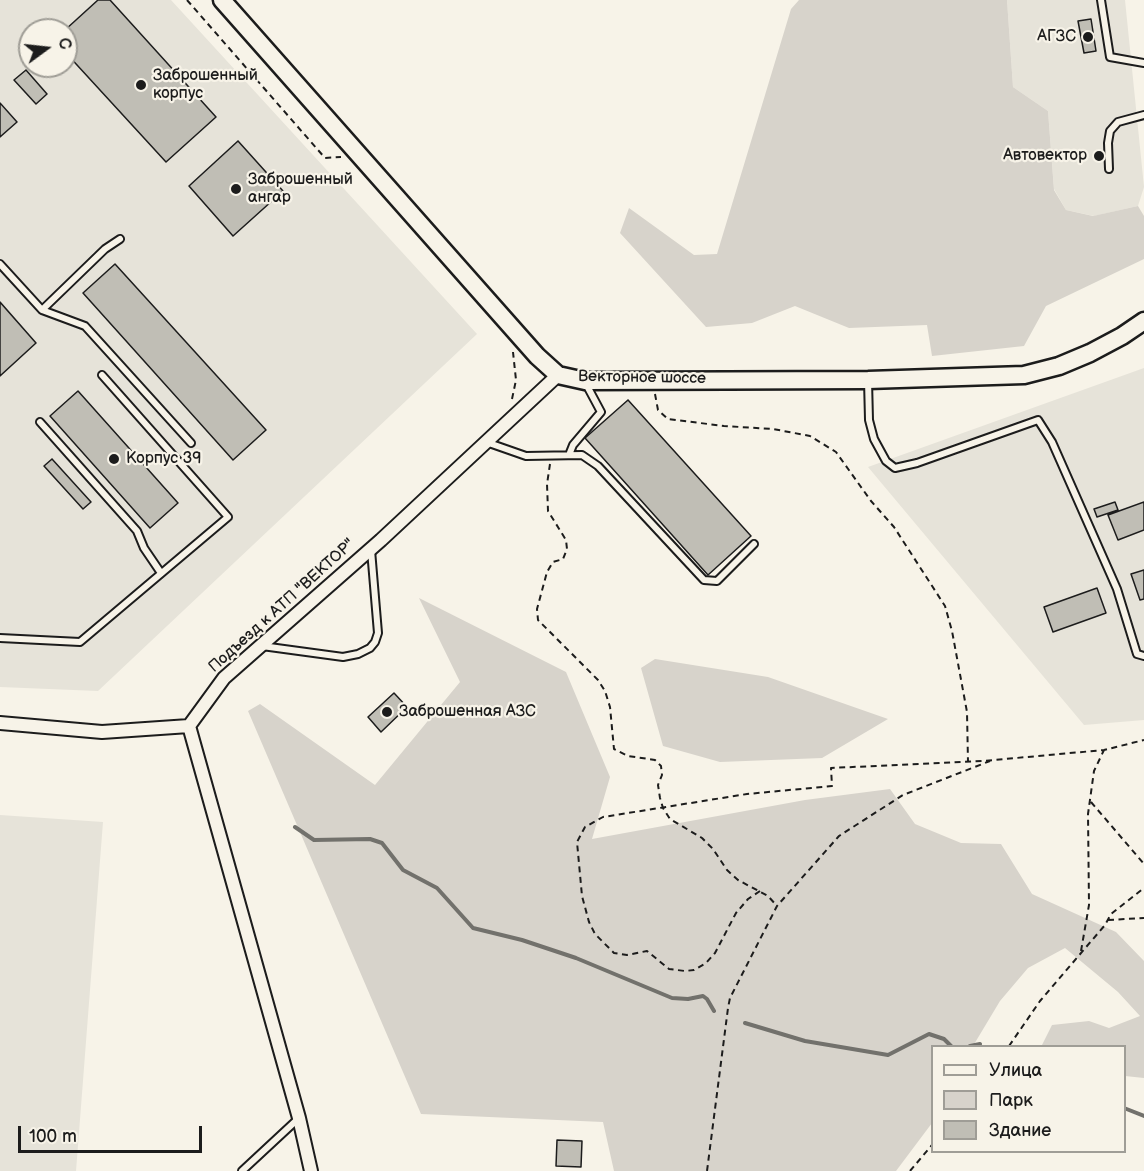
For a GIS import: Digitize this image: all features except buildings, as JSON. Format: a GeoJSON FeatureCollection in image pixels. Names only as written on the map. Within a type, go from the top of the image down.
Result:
{"type":"FeatureCollection","features":[{"type":"Feature","properties":{"kind":"main road","name":"Векторное шоссе"},"geometry":{"type":"LineString","coordinates":[[222,0],[537,356],[558,375],[585,381],[868,380],[1024,375],[1059,366],[1090,353],[1144,321]]}},
{"type":"Feature","properties":{"kind":"street","name":"Подъезд к АТП \"ВЕКТОР\""},"geometry":{"type":"LineString","coordinates":[[189,726],[224,678],[371,548],[558,375]]}},
{"type":"Feature","properties":{"kind":"street"},"geometry":{"type":"LineString","coordinates":[[0,723],[102,732],[189,726],[299,1118],[311,1171]]}},
{"type":"Feature","properties":{"kind":"lane"},"geometry":{"type":"LineString","coordinates":[[1101,0],[1110,57],[1144,63]]}},
{"type":"Feature","properties":{"kind":"lane"},"geometry":{"type":"LineString","coordinates":[[1109,169],[1110,131],[1118,122],[1144,115]]}},
{"type":"Feature","properties":{"kind":"lane"},"geometry":{"type":"LineString","coordinates":[[42,310],[105,249],[120,239]]}},
{"type":"Feature","properties":{"kind":"lane"},"geometry":{"type":"LineString","coordinates":[[0,264],[42,310],[85,326],[191,443]]}},
{"type":"Feature","properties":{"kind":"lane"},"geometry":{"type":"LineString","coordinates":[[0,639],[80,642],[228,517],[102,375]]}},
{"type":"Feature","properties":{"kind":"lane"},"geometry":{"type":"LineString","coordinates":[[868,380],[870,420],[874,440],[886,461],[895,468],[917,463],[1038,420],[1052,442],[1117,589],[1137,654],[1144,656]]}},
{"type":"Feature","properties":{"kind":"lane"},"geometry":{"type":"LineString","coordinates":[[569,455],[573,445],[601,412],[585,381]]}},
{"type":"Feature","properties":{"kind":"lane"},"geometry":{"type":"LineString","coordinates":[[40,422],[137,531],[144,548],[161,573]]}},
{"type":"Feature","properties":{"kind":"lane"},"geometry":{"type":"LineString","coordinates":[[486,442],[526,456],[582,455],[598,466],[704,580],[717,581],[754,544]]}},
{"type":"Feature","properties":{"kind":"lane"},"geometry":{"type":"LineString","coordinates":[[261,646],[343,657],[358,654],[370,648],[378,633],[371,548]]}},
{"type":"Feature","properties":{"kind":"lane"},"geometry":{"type":"LineString","coordinates":[[242,1171],[299,1118]]}},
{"type":"Feature","properties":{"kind":"path"},"geometry":{"type":"LineString","coordinates":[[187,0],[325,158],[347,157]]}},
{"type":"Feature","properties":{"kind":"path"},"geometry":{"type":"LineString","coordinates":[[511,344],[516,380],[512,401]]}},
{"type":"Feature","properties":{"kind":"path"},"geometry":{"type":"LineString","coordinates":[[658,379],[655,398],[658,410],[668,419],[773,429],[810,436],[836,452],[871,501],[894,527],[945,606],[967,712],[968,762]]}},
{"type":"Feature","properties":{"kind":"path"},"geometry":{"type":"LineString","coordinates":[[552,455],[547,484],[548,511],[566,540],[567,549],[563,559],[553,562],[547,572],[537,609],[538,620],[598,680],[605,691],[610,706],[614,749],[628,756],[655,760],[661,766],[662,775],[658,785],[663,808],[670,819],[702,838],[713,849],[727,870],[768,896],[777,906]]}},
{"type":"Feature","properties":{"kind":"path"},"geometry":{"type":"LineString","coordinates":[[760,891],[748,899],[736,913],[715,952],[700,967],[685,971],[669,969],[647,951],[627,955],[614,953],[595,934],[589,922],[582,896],[577,849],[580,835],[585,827],[603,816],[747,794],[832,786],[831,768],[993,760],[1104,750],[1144,740]]}},
{"type":"Feature","properties":{"kind":"path"},"geometry":{"type":"LineString","coordinates":[[1080,954],[1089,905],[1088,814],[1094,771],[1104,750]]}},
{"type":"Feature","properties":{"kind":"path"},"geometry":{"type":"LineString","coordinates":[[707,1171],[730,998],[777,906],[839,836],[903,795],[993,760]]}},
{"type":"Feature","properties":{"kind":"path"},"geometry":{"type":"LineString","coordinates":[[1090,801],[1144,864]]}},
{"type":"Feature","properties":{"kind":"path"},"geometry":{"type":"LineString","coordinates":[[1010,1045],[1040,1001],[1111,914],[1144,888]]}},
{"type":"Feature","properties":{"kind":"path"},"geometry":{"type":"LineString","coordinates":[[1107,921],[1144,918]]}},
{"type":"Feature","properties":{"kind":"path"},"geometry":{"type":"LineString","coordinates":[[910,1171],[931,1147]]}},
{"type":"Feature","properties":{"kind":"shaded area"},"geometry":{"type":"Polygon","coordinates":[[[0,0],[171,0],[477,334],[98,691],[0,687],[0,0]]]}},
{"type":"Feature","properties":{"kind":"shaded area"},"geometry":{"type":"Polygon","coordinates":[[[1007,0],[1125,0],[1144,187],[1138,206],[1094,216],[1066,210],[1054,189],[1048,111],[1013,87],[1007,0]]]}},
{"type":"Feature","properties":{"kind":"shaded area"},"geometry":{"type":"Polygon","coordinates":[[[1144,368],[1144,720],[1084,725],[868,467],[1144,368]]]}},
{"type":"Feature","properties":{"kind":"shaded area"},"geometry":{"type":"Polygon","coordinates":[[[0,815],[103,822],[76,1171],[0,1171],[0,815]]]}},
{"type":"Feature","properties":{"kind":"green space"},"geometry":{"type":"Polygon","coordinates":[[[799,0],[1007,0],[1013,87],[1048,111],[1054,190],[1066,210],[1093,216],[1138,206],[1144,216],[1144,259],[1046,306],[1024,346],[932,356],[927,325],[849,328],[795,306],[752,323],[706,327],[620,233],[629,208],[694,255],[717,254],[791,9],[799,0]]]}},
{"type":"Feature","properties":{"kind":"green space"},"geometry":{"type":"Polygon","coordinates":[[[419,598],[566,672],[610,777],[592,839],[805,800],[890,789],[915,824],[961,843],[1001,844],[1032,894],[1116,932],[1144,961],[1144,1078],[1126,1076],[1126,1045],[1042,1045],[1052,1025],[1089,1021],[1109,1028],[1140,1016],[1118,992],[1065,948],[1028,968],[1000,1001],[974,1045],[931,1045],[931,1124],[896,1171],[614,1171],[603,1122],[421,1114],[248,711],[260,704],[375,785],[460,682],[419,598]]]}},
{"type":"Feature","properties":{"kind":"green space"},"geometry":{"type":"Polygon","coordinates":[[[655,659],[768,677],[888,719],[822,758],[720,762],[663,746],[641,668],[655,659]]]}},
{"type":"Feature","properties":{"kind":"waterway"},"geometry":{"type":"LineString","coordinates":[[295,827],[314,840],[370,839],[382,843],[403,870],[437,888],[473,928],[522,940],[576,958],[672,998],[688,999],[703,996],[714,1011]]}},
{"type":"Feature","properties":{"kind":"waterway"},"geometry":{"type":"LineString","coordinates":[[745,1023],[805,1041],[888,1055],[929,1034],[944,1039],[950,1045]]}},
{"type":"Feature","properties":{"kind":"waterway"},"geometry":{"type":"LineString","coordinates":[[975,1045],[980,1044]]}},
{"type":"Feature","properties":{"kind":"waterway"},"geometry":{"type":"LineString","coordinates":[[1126,1109],[1144,1116]]}},
{"type":"Feature","properties":{"kind":"place","name":"АГЗС"},"geometry":{"type":"Point","coordinates":[1088,37]}},
{"type":"Feature","properties":{"kind":"place","name":"Заброшенный корпус"},"geometry":{"type":"Point","coordinates":[141,85]}},
{"type":"Feature","properties":{"kind":"place","name":"Автовектор"},"geometry":{"type":"Point","coordinates":[1099,156]}},
{"type":"Feature","properties":{"kind":"place","name":"Заброшенный ангар"},"geometry":{"type":"Point","coordinates":[236,189]}},
{"type":"Feature","properties":{"kind":"place","name":"Корпус 39"},"geometry":{"type":"Point","coordinates":[114,459]}},
{"type":"Feature","properties":{"kind":"place","name":"Заброшенная АЗС"},"geometry":{"type":"Point","coordinates":[387,712]}}]}
